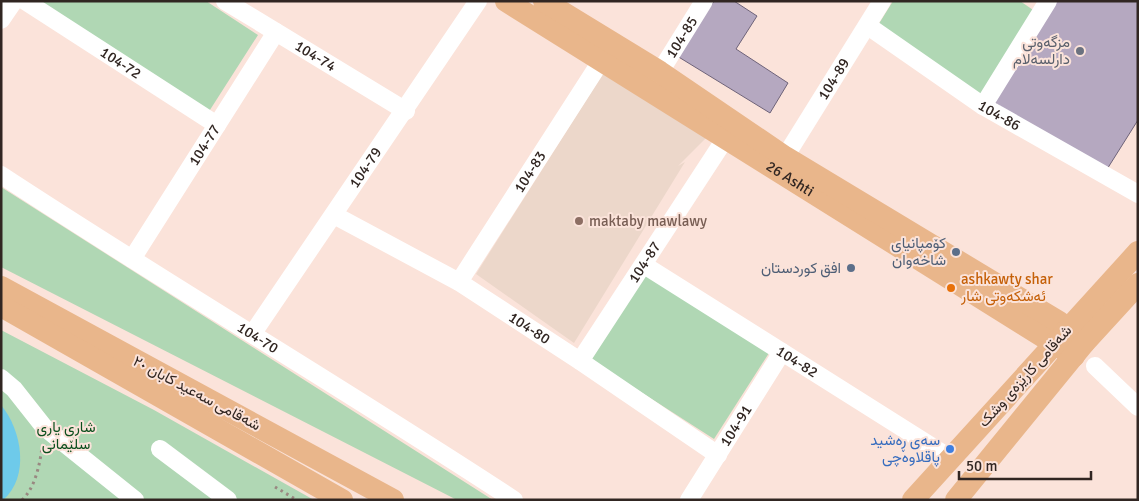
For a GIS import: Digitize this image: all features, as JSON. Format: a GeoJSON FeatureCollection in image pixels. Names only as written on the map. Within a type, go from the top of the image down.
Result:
{"type":"FeatureCollection","features":[{"type":"Feature","properties":{"kind":"main road","name":"26 Ashti"},"geometry":{"type":"LineString","coordinates":[[506,1],[725,139],[1070,343]]}},
{"type":"Feature","properties":{"kind":"main road","name":"26 Ashti"},"geometry":{"type":"LineString","coordinates":[[544,1],[660,72],[785,157],[1070,343]]}},
{"type":"Feature","properties":{"kind":"main road","name":"شەقامی کارێزەی وشک"},"geometry":{"type":"LineString","coordinates":[[956,500],[1138,252]]}},
{"type":"Feature","properties":{"kind":"main road","name":"شەقامی کارێزەی وشک"},"geometry":{"type":"LineString","coordinates":[[913,500],[950,458],[1070,343],[1138,284]]}},
{"type":"Feature","properties":{"kind":"main road","name":"شەقامی سەعید کابان ٢٠"},"geometry":{"type":"LineString","coordinates":[[1,287],[393,500]]}},
{"type":"Feature","properties":{"kind":"main road","name":"شەقامی سەعید کابان ٢٠"},"geometry":{"type":"LineString","coordinates":[[1,306],[342,500]]}},
{"type":"Feature","properties":{"kind":"street"},"geometry":{"type":"LineString","coordinates":[[1,20],[14,1]]}},
{"type":"Feature","properties":{"kind":"street","name":"104-72"},"geometry":{"type":"LineString","coordinates":[[25,1],[217,125]]}},
{"type":"Feature","properties":{"kind":"street","name":"104-74"},"geometry":{"type":"LineString","coordinates":[[225,1],[406,110]]}},
{"type":"Feature","properties":{"kind":"street","name":"104-79"},"geometry":{"type":"LineString","coordinates":[[253,333],[406,110],[478,1]]}},
{"type":"Feature","properties":{"kind":"street","name":"104-85"},"geometry":{"type":"LineString","coordinates":[[660,72],[704,1]]}},
{"type":"Feature","properties":{"kind":"street","name":"104-89"},"geometry":{"type":"LineString","coordinates":[[785,157],[882,1]]}},
{"type":"Feature","properties":{"kind":"street"},"geometry":{"type":"LineString","coordinates":[[983,106],[1045,2]]}},
{"type":"Feature","properties":{"kind":"street","name":"104-86"},"geometry":{"type":"LineString","coordinates":[[868,26],[983,106],[1138,194]]}},
{"type":"Feature","properties":{"kind":"street","name":"104-77"},"geometry":{"type":"LineString","coordinates":[[132,259],[276,32]]}},
{"type":"Feature","properties":{"kind":"street","name":"104-83"},"geometry":{"type":"LineString","coordinates":[[459,282],[601,61]]}},
{"type":"Feature","properties":{"kind":"street","name":"104-87"},"geometry":{"type":"LineString","coordinates":[[580,361],[725,139]]}},
{"type":"Feature","properties":{"kind":"street","name":"104-70"},"geometry":{"type":"LineString","coordinates":[[1,175],[132,259],[374,408],[514,500]]}},
{"type":"Feature","properties":{"kind":"street","name":"104-80"},"geometry":{"type":"LineString","coordinates":[[334,215],[459,282],[580,361],[718,455]]}},
{"type":"Feature","properties":{"kind":"street","name":"104-82"},"geometry":{"type":"LineString","coordinates":[[644,265],[950,458]]}},
{"type":"Feature","properties":{"kind":"street"},"geometry":{"type":"LineString","coordinates":[[1070,343],[1138,407]]}},
{"type":"Feature","properties":{"kind":"street","name":"104-91"},"geometry":{"type":"LineString","coordinates":[[689,500],[782,352]]}},
{"type":"Feature","properties":{"kind":"street"},"geometry":{"type":"LineString","coordinates":[[1,378],[14,389],[44,427],[135,500]]}},
{"type":"Feature","properties":{"kind":"street"},"geometry":{"type":"LineString","coordinates":[[160,449],[228,500]]}},
{"type":"Feature","properties":{"kind":"path"},"geometry":{"type":"LineString","coordinates":[[22,500],[28,494],[40,462],[44,427]]}},
{"type":"Feature","properties":{"kind":"shaded area","name":"maktaby mawlawy"},"geometry":{"type":"Polygon","coordinates":[[[604,72],[707,137],[678,166],[685,162],[574,343],[476,274],[604,72]]]}},
{"type":"Feature","properties":{"kind":"green space"},"geometry":{"type":"Polygon","coordinates":[[[33,1],[206,1],[258,35],[208,113],[33,1]]]}},
{"type":"Feature","properties":{"kind":"green space"},"geometry":{"type":"Polygon","coordinates":[[[893,1],[1020,1],[1039,14],[984,100],[875,30],[893,1]]]}},
{"type":"Feature","properties":{"kind":"green space"},"geometry":{"type":"Polygon","coordinates":[[[1,187],[493,500],[457,500],[1,267],[1,187]]]}},
{"type":"Feature","properties":{"kind":"green space"},"geometry":{"type":"Polygon","coordinates":[[[646,274],[769,353],[714,439],[591,360],[646,274]]]}},
{"type":"Feature","properties":{"kind":"green space","name":"شاری یاری سلێمانی"},"geometry":{"type":"Polygon","coordinates":[[[1,330],[154,410],[314,500],[1,500],[1,330]]]}},
{"type":"Feature","properties":{"kind":"water"},"geometry":{"type":"Polygon","coordinates":[[[1,405],[14,427],[20,453],[17,479],[12,490],[3,500],[1,500],[1,405]]]}},
{"type":"Feature","properties":{"kind":"building"},"geometry":{"type":"Polygon","coordinates":[[[714,1],[734,1],[757,16],[736,49],[788,83],[770,113],[677,56],[714,1]]]}},
{"type":"Feature","properties":{"kind":"building","name":"مزگەوتی دارلسەلام"},"geometry":{"type":"Polygon","coordinates":[[[1054,1],[1138,1],[1138,120],[1104,174],[992,101],[1054,1]]]}},
{"type":"Feature","properties":{"kind":"place","name":"مزگەوتی دارلسەلام"},"geometry":{"type":"Point","coordinates":[1080,51]}},
{"type":"Feature","properties":{"kind":"place","name":"maktaby mawlawy"},"geometry":{"type":"Point","coordinates":[579,221]}},
{"type":"Feature","properties":{"kind":"place","name":"كۆمپانیای شاخەوان"},"geometry":{"type":"Point","coordinates":[956,252]}},
{"type":"Feature","properties":{"kind":"place","name":"افق كوردستان"},"geometry":{"type":"Point","coordinates":[851,268]}},
{"type":"Feature","properties":{"kind":"place","name":"ashkawty shar ئەشکەوتی شار"},"geometry":{"type":"Point","coordinates":[951,288]}},
{"type":"Feature","properties":{"kind":"place","name":"سەی ڕەشید پاقلاوەچی"},"geometry":{"type":"Point","coordinates":[950,449]}}]}
